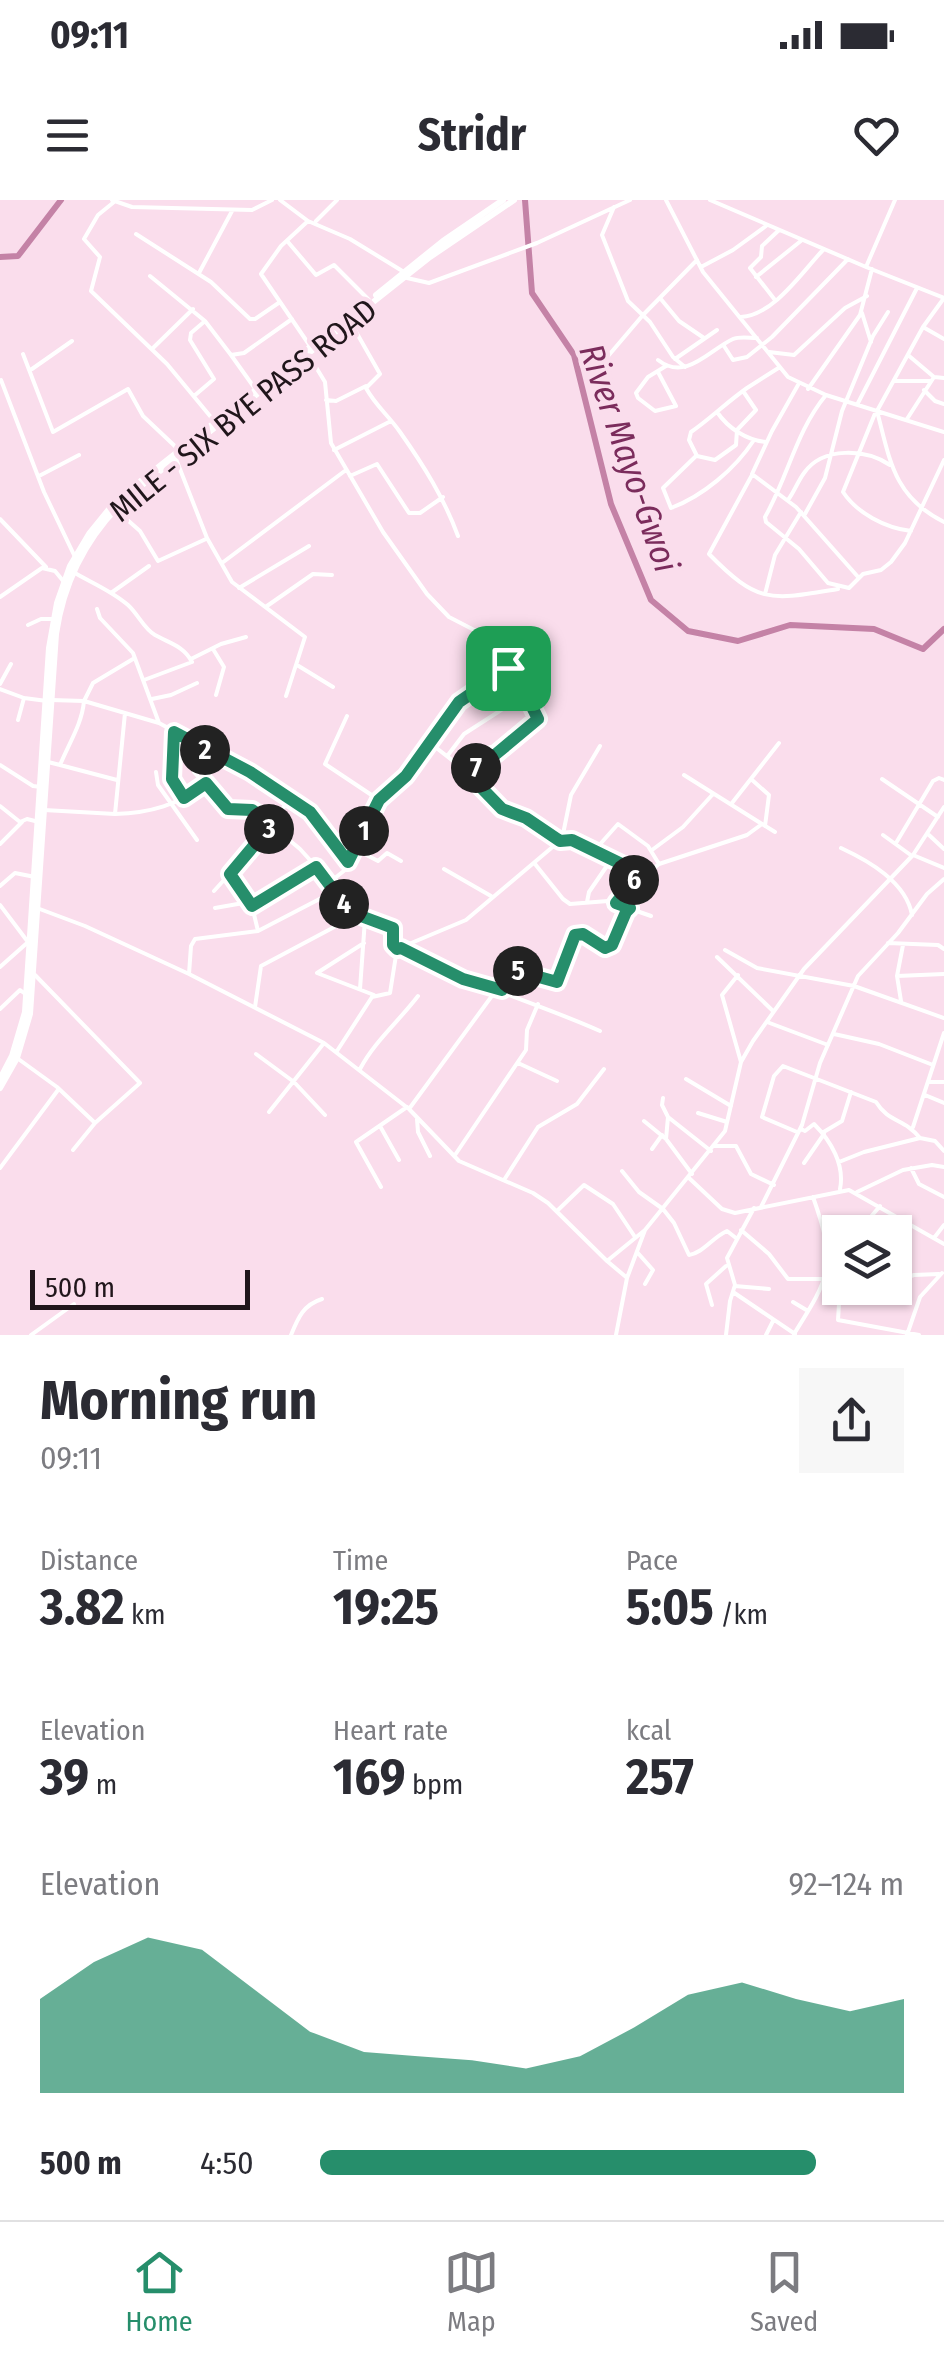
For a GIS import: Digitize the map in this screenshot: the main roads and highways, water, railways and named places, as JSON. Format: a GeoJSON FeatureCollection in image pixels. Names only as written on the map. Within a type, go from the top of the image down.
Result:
{"type":"FeatureCollection","features":[{"type":"Feature","properties":{"kind":"waterway","name":"River Mayo-Gwoi"},"geometry":{"type":"LineString","coordinates":[[0,257],[18,256],[61,200]]}},
{"type":"Feature","properties":{"kind":"waterway","name":"River Mayo-Gwoi"},"geometry":{"type":"LineString","coordinates":[[525,200],[532,293],[574,355],[611,504],[651,600],[688,631],[738,641],[790,625],[874,629],[923,649],[944,629]]}}]}
